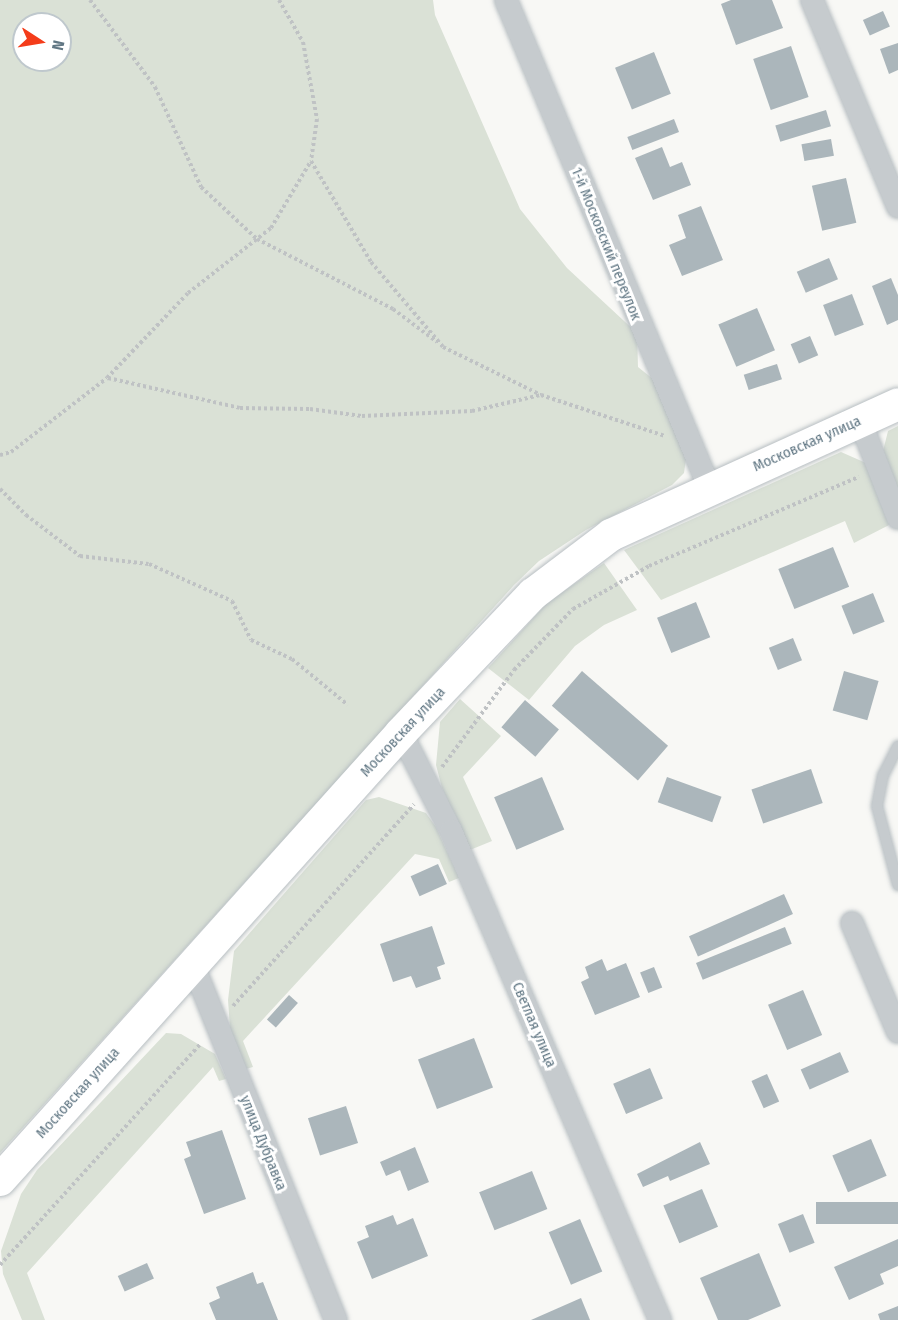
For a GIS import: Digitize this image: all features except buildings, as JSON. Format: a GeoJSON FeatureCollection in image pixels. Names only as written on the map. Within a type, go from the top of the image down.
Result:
{"type":"FeatureCollection","features":[{"type":"Feature","properties":{"kind":"street","name":"1-й Московский переулок"},"geometry":{"type":"LineString","coordinates":[[506,0],[688,444],[709,487]]}},
{"type":"Feature","properties":{"kind":"street"},"geometry":{"type":"LineString","coordinates":[[812,0],[898,207]]}},
{"type":"Feature","properties":{"kind":"street","name":"Московская улица"},"geometry":{"type":"LineString","coordinates":[[0,1180],[401,733],[533,594],[611,535],[709,487],[898,404]]}},
{"type":"Feature","properties":{"kind":"street"},"geometry":{"type":"LineString","coordinates":[[860,421],[898,518]]}},
{"type":"Feature","properties":{"kind":"street","name":"Светлая улица"},"geometry":{"type":"LineString","coordinates":[[401,733],[451,831],[660,1320]]}},
{"type":"Feature","properties":{"kind":"street"},"geometry":{"type":"LineString","coordinates":[[852,923],[898,1032]]}},
{"type":"Feature","properties":{"kind":"street","name":"улица Дубравка"},"geometry":{"type":"LineString","coordinates":[[193,965],[336,1320]]}},
{"type":"Feature","properties":{"kind":"lane"},"geometry":{"type":"LineString","coordinates":[[898,746],[883,775],[877,806],[898,885]]}},
{"type":"Feature","properties":{"kind":"path"},"geometry":{"type":"LineString","coordinates":[[90,0],[155,87],[201,188],[257,239],[393,309],[443,347],[541,395],[688,444]]}},
{"type":"Feature","properties":{"kind":"path"},"geometry":{"type":"LineString","coordinates":[[0,455],[10,452],[107,378],[189,293],[271,228],[311,161],[318,119],[303,42],[279,0]]}},
{"type":"Feature","properties":{"kind":"path"},"geometry":{"type":"LineString","coordinates":[[311,161],[371,262],[443,347]]}},
{"type":"Feature","properties":{"kind":"path"},"geometry":{"type":"LineString","coordinates":[[107,378],[240,408],[310,409],[363,416],[472,411],[541,395]]}},
{"type":"Feature","properties":{"kind":"path"},"geometry":{"type":"LineString","coordinates":[[0,1265],[216,1026],[428,785],[514,670],[573,609],[649,566],[879,469]]}},
{"type":"Feature","properties":{"kind":"path"},"geometry":{"type":"LineString","coordinates":[[0,489],[26,515],[80,556],[149,564],[232,601],[251,639],[291,659],[348,705]]}},
{"type":"Feature","properties":{"kind":"shaded area"},"geometry":{"type":"Polygon","coordinates":[[[0,0],[433,0],[435,15],[520,209],[567,268],[637,333],[638,367],[658,383],[687,452],[684,473],[672,485],[586,530],[539,561],[514,585],[0,1153],[0,0]]]}},
{"type":"Feature","properties":{"kind":"shaded area"},"geometry":{"type":"Polygon","coordinates":[[[898,426],[898,495],[882,455],[888,431],[898,426]]]}},
{"type":"Feature","properties":{"kind":"shaded area"},"geometry":{"type":"Polygon","coordinates":[[[841,452],[866,463],[893,523],[854,543],[845,521],[661,600],[624,550],[841,452]]]}},
{"type":"Feature","properties":{"kind":"shaded area"},"geometry":{"type":"Polygon","coordinates":[[[604,563],[637,610],[604,625],[575,646],[529,700],[488,668],[547,603],[604,563]]]}},
{"type":"Feature","properties":{"kind":"shaded area"},"geometry":{"type":"Polygon","coordinates":[[[460,699],[501,736],[463,777],[492,841],[470,850],[442,788],[436,765],[440,722],[460,699]]]}},
{"type":"Feature","properties":{"kind":"shaded area"},"geometry":{"type":"Polygon","coordinates":[[[379,797],[426,813],[436,827],[459,878],[449,882],[439,859],[415,854],[243,1041],[253,1067],[242,1070],[231,1042],[228,1000],[234,951],[366,800],[379,797]]]}},
{"type":"Feature","properties":{"kind":"shaded area"},"geometry":{"type":"Polygon","coordinates":[[[166,1033],[181,1034],[215,1054],[226,1079],[219,1081],[213,1067],[27,1273],[45,1320],[22,1320],[3,1274],[1,1251],[21,1194],[37,1170],[166,1033]]]}}]}
